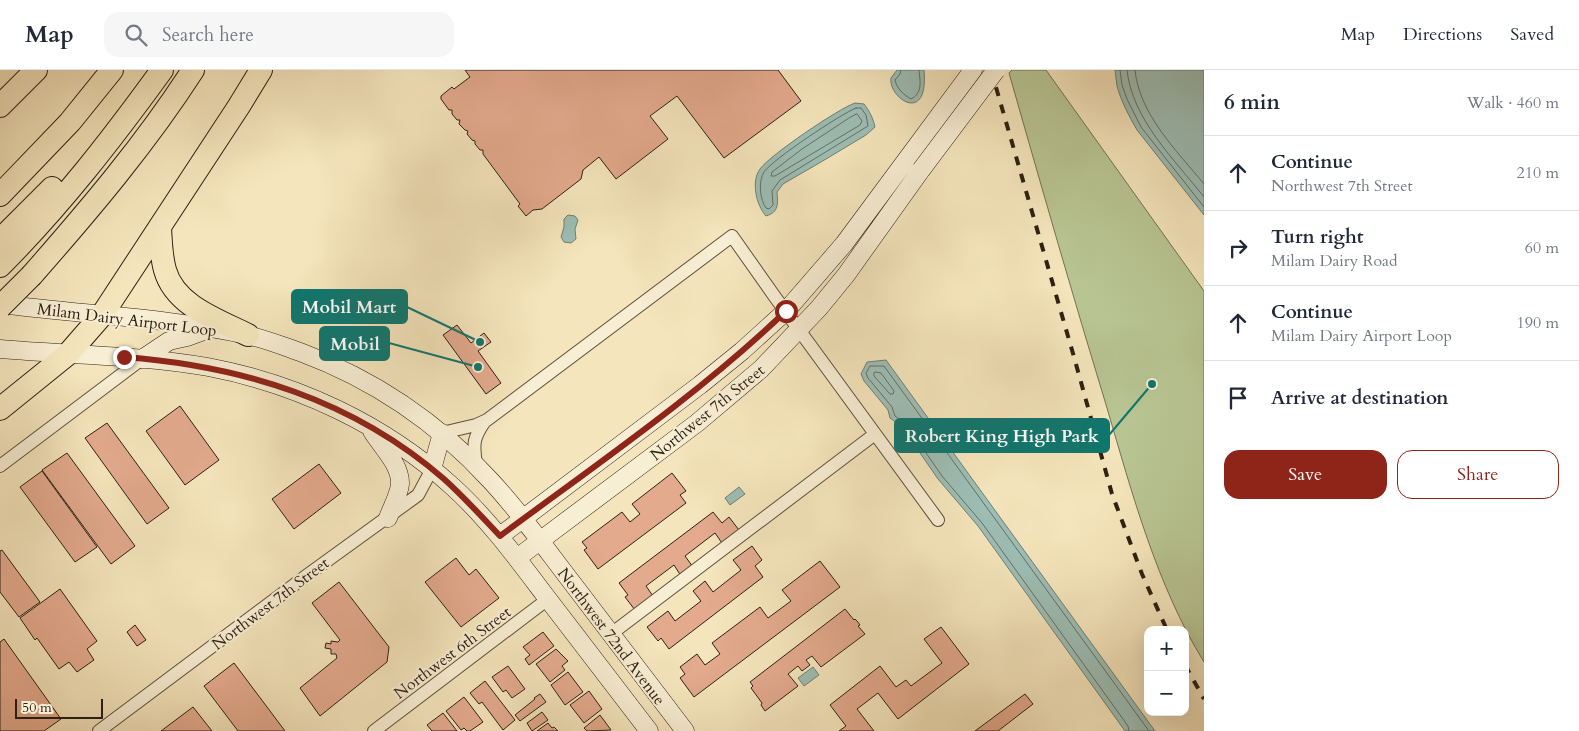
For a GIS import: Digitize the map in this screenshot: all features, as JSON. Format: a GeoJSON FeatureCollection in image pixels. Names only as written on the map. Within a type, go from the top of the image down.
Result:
{"type":"FeatureCollection","features":[{"type":"Feature","properties":{"kind":"highway"},"geometry":{"type":"LineString","coordinates":[[0,106],[36,70]]}},
{"type":"Feature","properties":{"kind":"highway"},"geometry":{"type":"LineString","coordinates":[[0,196],[70,122],[112,70]]}},
{"type":"Feature","properties":{"kind":"highway"},"geometry":{"type":"LineString","coordinates":[[0,240],[78,160],[150,70]]}},
{"type":"Feature","properties":{"kind":"highway"},"geometry":{"type":"LineString","coordinates":[[0,266],[67,194],[119,130],[162,70]]}},
{"type":"Feature","properties":{"kind":"highway"},"geometry":{"type":"LineString","coordinates":[[0,306],[32,275],[100,198],[153,128],[193,70]]}},
{"type":"Feature","properties":{"kind":"highway"},"geometry":{"type":"LineString","coordinates":[[0,409],[68,354],[102,315],[240,106],[260,70]]}},
{"type":"Feature","properties":{"kind":"highway"},"geometry":{"type":"LineString","coordinates":[[160,228],[161,254],[165,270],[169,281],[177,293],[198,310],[248,335]]}},
{"type":"Feature","properties":{"kind":"main road","name":"Northwest 7th Street"},"geometry":{"type":"LineString","coordinates":[[500,536],[716,373],[786,311],[839,250],[973,70]]}},
{"type":"Feature","properties":{"kind":"main road","name":"Northwest 7th Street"},"geometry":{"type":"LineString","coordinates":[[517,558],[730,397],[761,369],[799,330],[846,275],[996,70]]}},
{"type":"Feature","properties":{"kind":"main road","name":"Milam Dairy Airport Loop"},"geometry":{"type":"LineString","coordinates":[[0,306],[127,316],[212,328],[248,335],[322,360],[359,378],[414,411],[442,433],[476,464],[540,541]]}},
{"type":"Feature","properties":{"kind":"main road"},"geometry":{"type":"LineString","coordinates":[[142,359],[169,341],[212,328]]}},
{"type":"Feature","properties":{"kind":"main road"},"geometry":{"type":"LineString","coordinates":[[0,349],[142,359],[209,368],[274,384],[304,394],[367,425],[432,469],[442,433]]}},
{"type":"Feature","properties":{"kind":"main road"},"geometry":{"type":"LineString","coordinates":[[367,425],[391,460],[399,476],[398,493],[388,518]]}},
{"type":"Feature","properties":{"kind":"main road","name":"Northwest 72nd Avenue"},"geometry":{"type":"LineString","coordinates":[[432,469],[455,489],[500,536],[648,731]]}},
{"type":"Feature","properties":{"kind":"main road","name":"Northwest 72nd Avenue"},"geometry":{"type":"LineString","coordinates":[[540,541],[685,731]]}},
{"type":"Feature","properties":{"kind":"main road"},"geometry":{"type":"LineString","coordinates":[[648,731],[671,713]]}},
{"type":"Feature","properties":{"kind":"street"},"geometry":{"type":"LineString","coordinates":[[476,464],[474,442],[478,430],[487,420],[732,236],[938,520]]}},
{"type":"Feature","properties":{"kind":"street"},"geometry":{"type":"LineString","coordinates":[[0,466],[142,359]]}},
{"type":"Feature","properties":{"kind":"street"},"geometry":{"type":"LineString","coordinates":[[442,433],[476,425],[487,420]]}},
{"type":"Feature","properties":{"kind":"street"},"geometry":{"type":"LineString","coordinates":[[611,634],[875,434]]}},
{"type":"Feature","properties":{"kind":"street","name":"Northwest 7th Street"},"geometry":{"type":"LineString","coordinates":[[99,731],[418,495],[432,469]]}},
{"type":"Feature","properties":{"kind":"street","name":"Northwest 6th Street"},"geometry":{"type":"LineString","coordinates":[[374,731],[548,599]]}},
{"type":"Feature","properties":{"kind":"green space"},"geometry":{"type":"Polygon","coordinates":[[[1012,70],[1046,70],[1204,291],[1204,662],[1189,636],[1189,626],[1184,626],[1159,571],[1136,506],[1069,283],[1009,73],[1012,70]]]}},
{"type":"Feature","properties":{"kind":"water"},"geometry":{"type":"Polygon","coordinates":[[[897,70],[924,70],[924,87],[921,98],[915,102],[901,99],[892,86],[891,78],[897,70]]]}},
{"type":"Feature","properties":{"kind":"water"},"geometry":{"type":"Polygon","coordinates":[[[1115,70],[1204,70],[1204,215],[1137,130],[1121,97],[1117,86],[1115,70]]]}},
{"type":"Feature","properties":{"kind":"water"},"geometry":{"type":"Polygon","coordinates":[[[855,103],[864,104],[871,115],[875,127],[866,135],[783,184],[777,192],[775,210],[766,216],[757,199],[755,186],[760,169],[766,162],[805,133],[855,103]]]}},
{"type":"Feature","properties":{"kind":"water"},"geometry":{"type":"Polygon","coordinates":[[[568,215],[575,216],[578,220],[575,229],[576,239],[571,243],[564,242],[561,237],[564,219],[568,215]]]}},
{"type":"Feature","properties":{"kind":"water"},"geometry":{"type":"Polygon","coordinates":[[[886,360],[1155,731],[1125,731],[978,526],[938,479],[898,424],[890,418],[888,410],[864,381],[861,374],[867,362],[886,360]]]}},
{"type":"Feature","properties":{"kind":"water"},"geometry":{"type":"Polygon","coordinates":[[[739,487],[745,494],[730,505],[725,498],[739,487]]]}},
{"type":"Feature","properties":{"kind":"water"},"geometry":{"type":"Polygon","coordinates":[[[813,667],[819,675],[804,686],[798,678],[813,667]]]}},
{"type":"Feature","properties":{"kind":"building"},"geometry":{"type":"Polygon","coordinates":[[[465,70],[778,70],[801,101],[724,158],[677,96],[650,116],[668,139],[616,179],[599,157],[583,170],[581,179],[542,209],[533,210],[526,216],[518,206],[520,204],[483,154],[483,150],[480,150],[475,144],[475,141],[467,134],[468,131],[459,124],[460,120],[457,120],[452,114],[452,110],[449,110],[441,99],[441,96],[452,87],[454,89],[470,77],[465,70]]]}},
{"type":"Feature","properties":{"kind":"building"},"geometry":{"type":"Polygon","coordinates":[[[457,325],[471,343],[484,333],[491,342],[478,351],[501,383],[486,394],[443,335],[457,325]]]}},
{"type":"Feature","properties":{"kind":"building"},"geometry":{"type":"Polygon","coordinates":[[[180,406],[219,460],[185,485],[146,431],[180,406]]]}},
{"type":"Feature","properties":{"kind":"building"},"geometry":{"type":"Polygon","coordinates":[[[107,423],[169,508],[147,524],[85,438],[107,423]]]}},
{"type":"Feature","properties":{"kind":"building"},"geometry":{"type":"Polygon","coordinates":[[[67,453],[135,546],[111,564],[42,470],[67,453]]]}},
{"type":"Feature","properties":{"kind":"building"},"geometry":{"type":"Polygon","coordinates":[[[319,464],[341,493],[294,529],[272,499],[319,464]]]}},
{"type":"Feature","properties":{"kind":"building"},"geometry":{"type":"Polygon","coordinates":[[[42,471],[97,547],[75,562],[20,487],[42,471]]]}},
{"type":"Feature","properties":{"kind":"building"},"geometry":{"type":"Polygon","coordinates":[[[672,473],[686,491],[680,495],[686,503],[598,569],[584,550],[587,548],[582,542],[622,512],[630,522],[640,514],[632,504],[672,473]]]}},
{"type":"Feature","properties":{"kind":"building"},"geometry":{"type":"Polygon","coordinates":[[[713,512],[722,523],[729,517],[739,530],[722,543],[715,533],[685,556],[693,567],[681,576],[674,565],[646,586],[653,596],[635,610],[625,597],[628,595],[619,583],[713,512]]]}},
{"type":"Feature","properties":{"kind":"building"},"geometry":{"type":"Polygon","coordinates":[[[752,546],[762,560],[755,566],[763,577],[669,649],[661,638],[658,641],[647,627],[668,611],[675,621],[701,601],[693,591],[705,581],[713,592],[741,570],[733,560],[752,546]]]}},
{"type":"Feature","properties":{"kind":"building"},"geometry":{"type":"Polygon","coordinates":[[[2,550],[40,602],[19,617],[0,592],[0,551],[2,550]]]}},
{"type":"Feature","properties":{"kind":"building"},"geometry":{"type":"Polygon","coordinates":[[[456,558],[469,575],[476,569],[499,598],[461,627],[425,582],[456,558]]]}},
{"type":"Feature","properties":{"kind":"building"},"geometry":{"type":"Polygon","coordinates":[[[820,561],[840,587],[694,697],[680,678],[685,674],[680,667],[697,654],[705,665],[720,654],[712,643],[760,607],[768,618],[791,601],[782,590],[820,561]]]}},
{"type":"Feature","properties":{"kind":"building"},"geometry":{"type":"Polygon","coordinates":[[[339,582],[389,647],[387,662],[320,716],[300,688],[337,658],[336,654],[331,654],[331,649],[325,648],[326,643],[331,644],[331,641],[338,642],[340,640],[312,603],[339,582]]]}},
{"type":"Feature","properties":{"kind":"building"},"geometry":{"type":"Polygon","coordinates":[[[60,589],[97,641],[87,649],[94,660],[77,672],[69,662],[59,669],[20,618],[60,589]]]}},
{"type":"Feature","properties":{"kind":"building"},"geometry":{"type":"Polygon","coordinates":[[[845,609],[857,621],[860,625],[858,626],[865,634],[821,667],[812,656],[806,660],[810,665],[802,671],[798,666],[788,674],[798,686],[765,711],[761,705],[762,703],[751,688],[753,686],[750,682],[845,609]]]}},
{"type":"Feature","properties":{"kind":"building"},"geometry":{"type":"Polygon","coordinates":[[[135,625],[146,640],[137,646],[127,632],[135,625]]]}},
{"type":"Feature","properties":{"kind":"building"},"geometry":{"type":"Polygon","coordinates":[[[941,627],[969,664],[898,719],[878,693],[857,709],[874,731],[839,731],[846,726],[830,705],[880,666],[896,687],[906,680],[911,686],[942,663],[924,639],[941,627]]]}},
{"type":"Feature","properties":{"kind":"building"},"geometry":{"type":"Polygon","coordinates":[[[543,632],[554,646],[529,665],[525,659],[530,655],[523,647],[543,632]]]}},
{"type":"Feature","properties":{"kind":"building"},"geometry":{"type":"Polygon","coordinates":[[[4,639],[61,719],[44,731],[0,731],[0,642],[4,639]]]}},
{"type":"Feature","properties":{"kind":"building"},"geometry":{"type":"Polygon","coordinates":[[[556,649],[568,661],[562,666],[565,670],[550,682],[536,664],[556,649]]]}},
{"type":"Feature","properties":{"kind":"building"},"geometry":{"type":"Polygon","coordinates":[[[234,663],[285,731],[238,731],[204,686],[234,663]]]}},
{"type":"Feature","properties":{"kind":"building"},"geometry":{"type":"Polygon","coordinates":[[[508,666],[525,689],[512,698],[506,690],[503,692],[492,677],[508,666]]]}},
{"type":"Feature","properties":{"kind":"building"},"geometry":{"type":"Polygon","coordinates":[[[568,672],[583,692],[565,705],[551,685],[568,672]]]}},
{"type":"Feature","properties":{"kind":"building"},"geometry":{"type":"Polygon","coordinates":[[[485,681],[515,720],[503,730],[482,702],[479,704],[470,693],[485,681]]]}},
{"type":"Feature","properties":{"kind":"building"},"geometry":{"type":"Polygon","coordinates":[[[589,691],[602,709],[584,723],[570,705],[589,691]]]}},
{"type":"Feature","properties":{"kind":"building"},"geometry":{"type":"Polygon","coordinates":[[[540,694],[546,702],[520,721],[515,715],[540,694]]]}},
{"type":"Feature","properties":{"kind":"building"},"geometry":{"type":"Polygon","coordinates":[[[1025,694],[1033,704],[998,731],[975,731],[1025,694]]]}},
{"type":"Feature","properties":{"kind":"building"},"geometry":{"type":"Polygon","coordinates":[[[464,697],[483,722],[470,731],[464,728],[461,730],[446,711],[464,697]]]}},
{"type":"Feature","properties":{"kind":"building"},"geometry":{"type":"Polygon","coordinates":[[[193,707],[212,731],[161,731],[193,707]]]}},
{"type":"Feature","properties":{"kind":"building"},"geometry":{"type":"Polygon","coordinates":[[[542,712],[548,720],[532,731],[527,723],[542,712]]]}},
{"type":"Feature","properties":{"kind":"building"},"geometry":{"type":"Polygon","coordinates":[[[443,713],[457,731],[432,731],[427,725],[443,713]]]}},
{"type":"Feature","properties":{"kind":"building"},"geometry":{"type":"Polygon","coordinates":[[[600,715],[611,730],[587,731],[584,728],[600,715]]]}},
{"type":"Feature","properties":{"kind":"building"},"geometry":{"type":"Polygon","coordinates":[[[548,723],[558,731],[537,731],[548,723]]]}},
{"type":"Feature","properties":{"kind":"railway"},"geometry":{"type":"LineString","coordinates":[[991,70],[1112,494],[1142,574],[1165,626]]}},
{"type":"Feature","properties":{"kind":"railway"},"geometry":{"type":"LineString","coordinates":[[1188,671],[1204,699]]}},
{"type":"Feature","properties":{"kind":"place","name":"Mobil Mart"},"geometry":{"type":"Point","coordinates":[480,342]}},
{"type":"Feature","properties":{"kind":"place","name":"Mobil"},"geometry":{"type":"Point","coordinates":[478,367]}},
{"type":"Feature","properties":{"kind":"place","name":"Robert King High Park"},"geometry":{"type":"Point","coordinates":[1152,384]}},
{"type":"Feature","properties":{"kind":"route"},"geometry":{"type":"LineString","coordinates":[[124,357],[170,361],[209,368],[274,384],[304,394],[343,412],[381,433],[444,478],[500,536],[700,385],[742,351],[786,311]]}}]}
